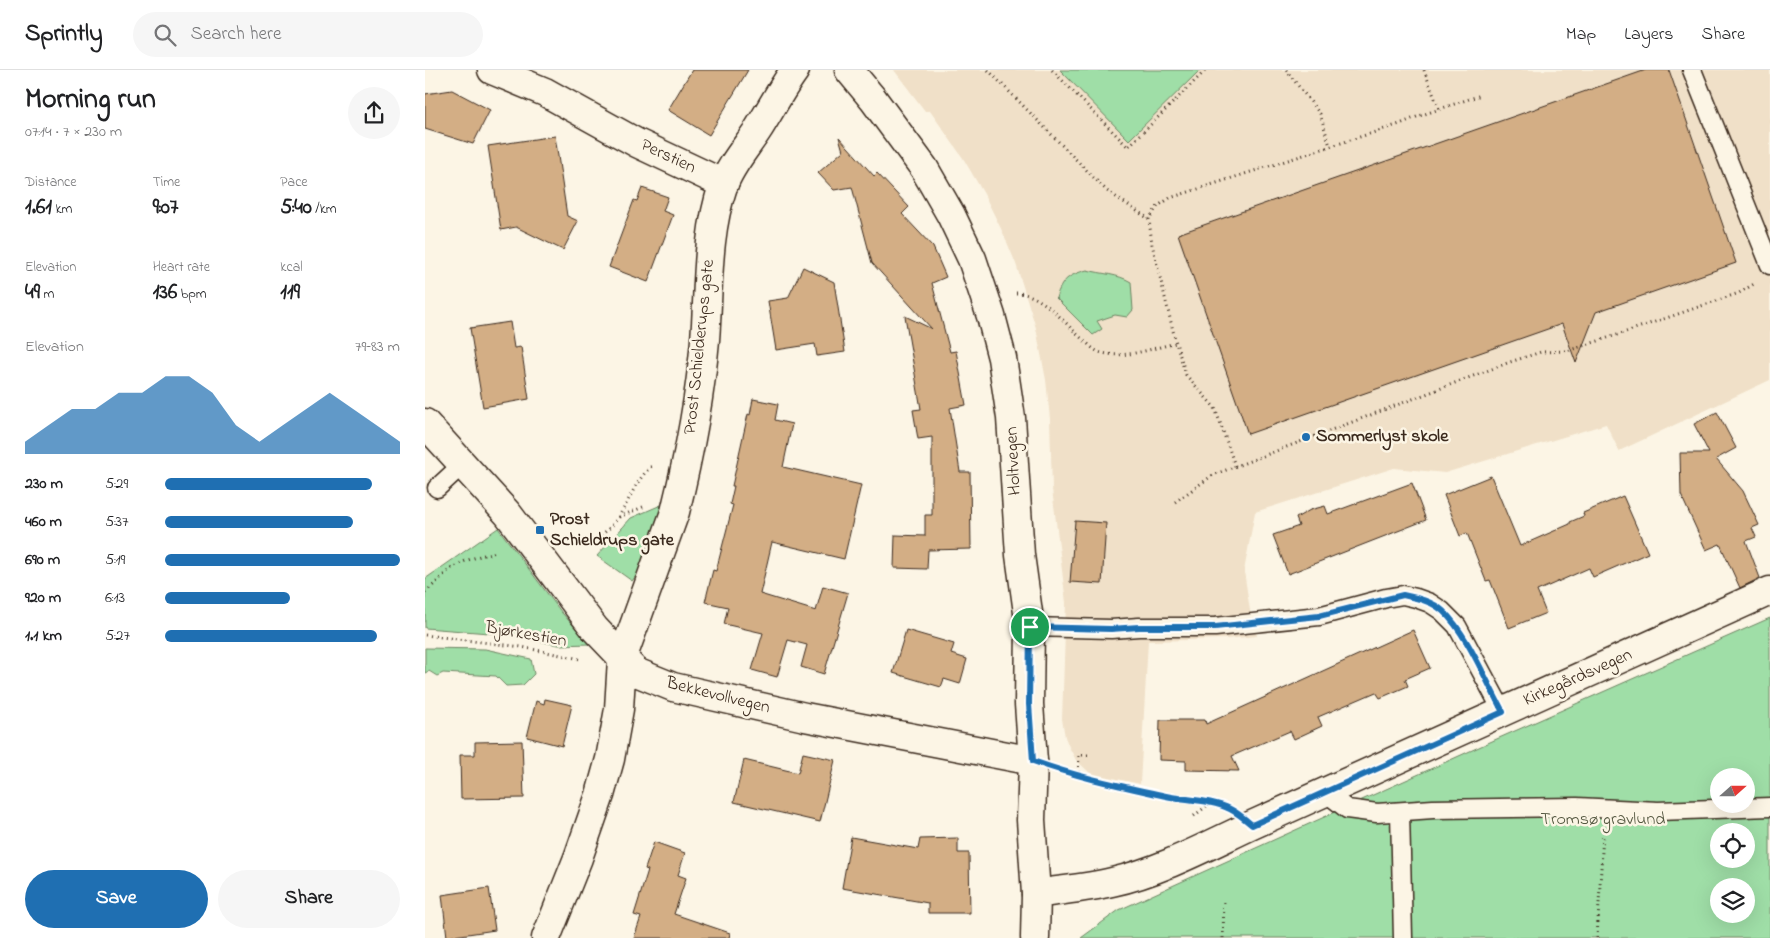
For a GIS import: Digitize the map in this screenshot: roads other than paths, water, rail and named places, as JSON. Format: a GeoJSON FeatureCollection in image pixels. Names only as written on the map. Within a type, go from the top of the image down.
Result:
{"type":"FeatureCollection","features":[{"type":"Feature","properties":{"kind":"street","name":"Perstien"},"geometry":{"type":"LineString","coordinates":[[492,70],[545,92],[637,143],[724,184]]}},
{"type":"Feature","properties":{"kind":"street"},"geometry":{"type":"LineString","coordinates":[[724,184],[737,160],[795,70]]}},
{"type":"Feature","properties":{"kind":"street","name":"Holtvegen"},"geometry":{"type":"LineString","coordinates":[[849,70],[924,168],[951,214],[972,259],[991,316],[1008,387],[1020,555],[1030,627],[1029,704],[1033,761],[1031,820],[1036,894]]}},
{"type":"Feature","properties":{"kind":"street","name":"Prost Schielderups gate"},"geometry":{"type":"LineString","coordinates":[[545,938],[578,858],[600,795],[619,709],[622,659],[675,512],[692,437],[699,395],[705,340],[711,236],[714,217],[724,184]]}},
{"type":"Feature","properties":{"kind":"street","name":"Bekkevollvegen"},"geometry":{"type":"LineString","coordinates":[[425,423],[508,514],[595,629],[636,672],[673,687],[805,717],[1033,761]]}},
{"type":"Feature","properties":{"kind":"street","name":"Kirkegårdsvegen"},"geometry":{"type":"LineString","coordinates":[[1036,894],[1112,882],[1146,872],[1197,851],[1770,591]]}},
{"type":"Feature","properties":{"kind":"street"},"geometry":{"type":"LineString","coordinates":[[1035,938],[1036,894]]}},
{"type":"Feature","properties":{"kind":"lane"},"geometry":{"type":"LineString","coordinates":[[1692,70],[1766,272]]}},
{"type":"Feature","properties":{"kind":"lane"},"geometry":{"type":"LineString","coordinates":[[437,488],[463,464]]}},
{"type":"Feature","properties":{"kind":"lane"},"geometry":{"type":"LineString","coordinates":[[1030,627],[1111,629],[1215,627],[1319,616],[1403,595],[1430,602],[1457,626],[1503,712]]}},
{"type":"Feature","properties":{"kind":"lane"},"geometry":{"type":"LineString","coordinates":[[1325,792],[1347,809],[1377,813],[1433,809],[1604,808],[1658,811],[1770,807]]}},
{"type":"Feature","properties":{"kind":"lane"},"geometry":{"type":"LineString","coordinates":[[1400,812],[1403,938]]}},
{"type":"Feature","properties":{"kind":"place","name":"Sommerlyst skole"},"geometry":{"type":"Point","coordinates":[1306,437]}},
{"type":"Feature","properties":{"kind":"place","name":"Prost Schieldrups gate"},"geometry":{"type":"Point","coordinates":[540,530]}},
{"type":"Feature","properties":{"kind":"park label","name":"Tromsø gravlund"},"geometry":{"type":"Point","coordinates":[1603,820]}}]}
